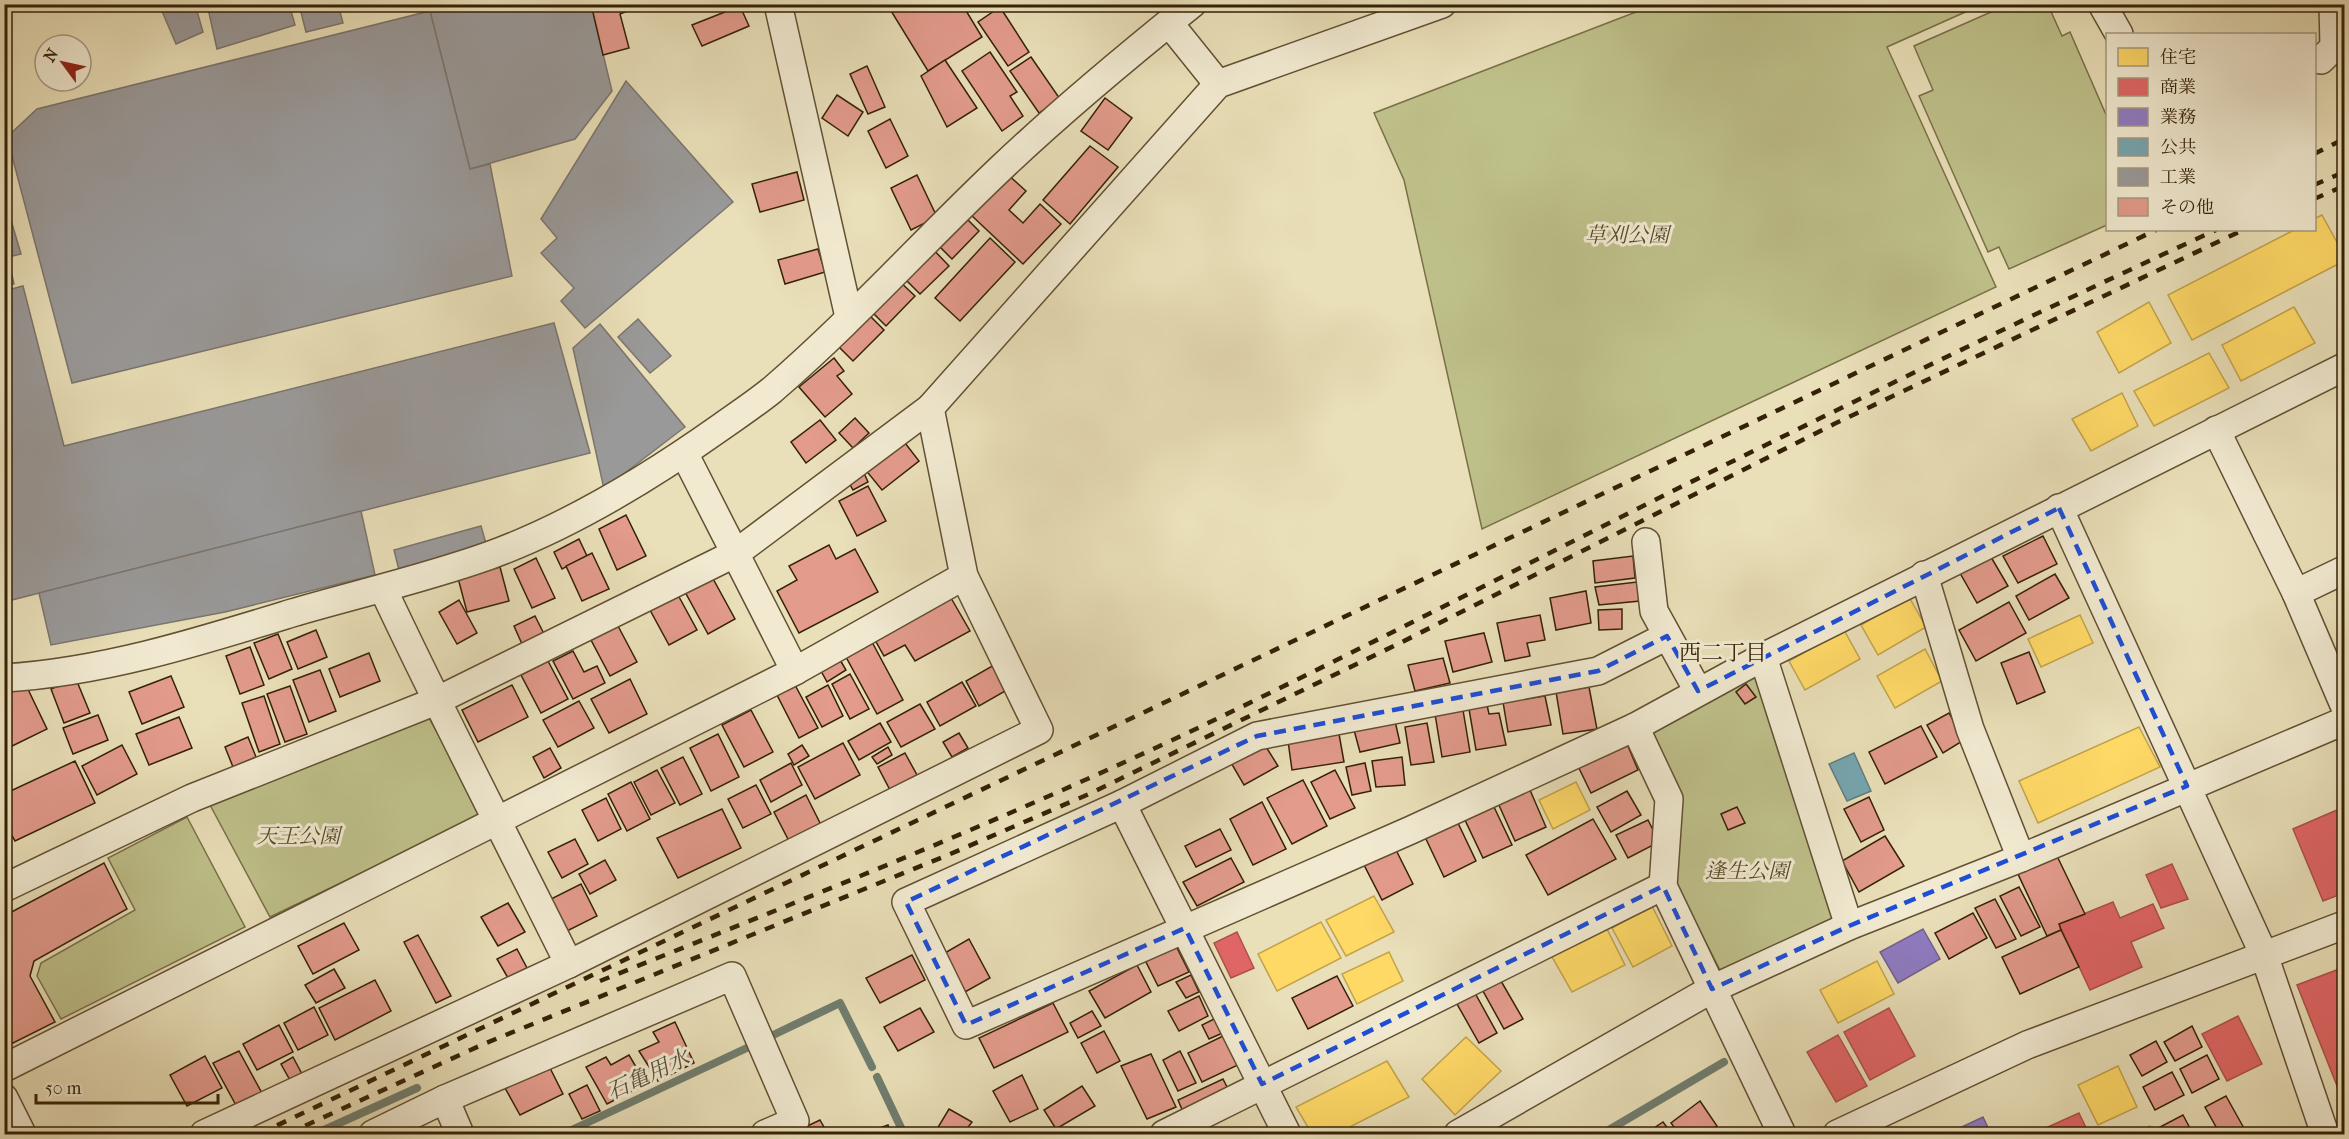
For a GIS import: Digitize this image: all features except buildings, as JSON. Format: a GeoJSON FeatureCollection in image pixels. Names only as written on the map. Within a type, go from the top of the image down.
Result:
{"type":"FeatureCollection","features":[{"type":"Feature","properties":{"kind":"street"},"geometry":{"type":"LineString","coordinates":[[778,4],[849,317]]}},
{"type":"Feature","properties":{"kind":"street"},"geometry":{"type":"LineString","coordinates":[[4,678],[50,675],[176,649],[383,589],[490,555],[584,514],[684,453],[770,391],[1000,169],[1101,76],[1192,4]]}},
{"type":"Feature","properties":{"kind":"street"},"geometry":{"type":"LineString","coordinates":[[4,888],[192,798],[436,701],[736,553],[930,408],[1218,84],[1442,4]]}},
{"type":"Feature","properties":{"kind":"street"},"geometry":{"type":"LineString","coordinates":[[2102,4],[2118,33]]}},
{"type":"Feature","properties":{"kind":"street"},"geometry":{"type":"LineString","coordinates":[[2316,59],[2321,60],[2334,47],[2333,4]]}},
{"type":"Feature","properties":{"kind":"street"},"geometry":{"type":"LineString","coordinates":[[1169,23],[1218,84]]}},
{"type":"Feature","properties":{"kind":"street"},"geometry":{"type":"LineString","coordinates":[[1667,636],[1598,671],[1257,736],[1122,804],[906,902],[966,1025],[1411,830],[1635,727],[1698,691],[1924,575],[2344,367]]}},
{"type":"Feature","properties":{"kind":"street"},"geometry":{"type":"LineString","coordinates":[[204,1134],[569,964],[1039,730],[964,576],[930,408]]}},
{"type":"Feature","properties":{"kind":"street"},"geometry":{"type":"LineString","coordinates":[[2216,430],[2296,594],[2344,705]]}},
{"type":"Feature","properties":{"kind":"street"},"geometry":{"type":"LineString","coordinates":[[684,453],[795,671]]}},
{"type":"Feature","properties":{"kind":"street"},"geometry":{"type":"LineString","coordinates":[[2059,508],[2264,955],[2325,1129]]}},
{"type":"Feature","properties":{"kind":"street"},"geometry":{"type":"LineString","coordinates":[[1646,542],[1654,611],[1698,691]]}},
{"type":"Feature","properties":{"kind":"street"},"geometry":{"type":"LineString","coordinates":[[2296,594],[2344,570]]}},
{"type":"Feature","properties":{"kind":"street"},"geometry":{"type":"LineString","coordinates":[[1924,575],[1970,729],[2020,858]]}},
{"type":"Feature","properties":{"kind":"street"},"geometry":{"type":"LineString","coordinates":[[4,1068],[795,671],[964,576]]}},
{"type":"Feature","properties":{"kind":"street"},"geometry":{"type":"LineString","coordinates":[[383,589],[436,701],[499,821],[569,964]]}},
{"type":"Feature","properties":{"kind":"street"},"geometry":{"type":"LineString","coordinates":[[1763,657],[1849,926]]}},
{"type":"Feature","properties":{"kind":"street"},"geometry":{"type":"LineString","coordinates":[[1458,1134],[1712,989],[1849,926],[2020,858],[2344,721]]}},
{"type":"Feature","properties":{"kind":"street"},"geometry":{"type":"LineString","coordinates":[[1635,727],[1670,799],[1663,886],[1782,1134]]}},
{"type":"Feature","properties":{"kind":"street"},"geometry":{"type":"LineString","coordinates":[[1122,804],[1287,1134]]}},
{"type":"Feature","properties":{"kind":"street"},"geometry":{"type":"LineString","coordinates":[[1164,1134],[1663,886]]}},
{"type":"Feature","properties":{"kind":"street"},"geometry":{"type":"LineString","coordinates":[[1838,1134],[2027,1045],[2344,925]]}},
{"type":"Feature","properties":{"kind":"street"},"geometry":{"type":"LineString","coordinates":[[373,1134],[445,1099],[732,976],[795,1121],[765,1134]]}},
{"type":"Feature","properties":{"kind":"street"},"geometry":{"type":"LineString","coordinates":[[4,1098],[22,1134]]}},
{"type":"Feature","properties":{"kind":"street"},"geometry":{"type":"LineString","coordinates":[[445,1099],[460,1134]]}},
{"type":"Feature","properties":{"kind":"highlighted area"},"geometry":{"type":"Polygon","coordinates":[[[2059,508],[2187,786],[1849,926],[1712,989],[1663,886],[1262,1084],[1185,928],[966,1025],[906,902],[1257,736],[1598,671],[1667,636],[1698,691],[2059,508]]]}},
{"type":"Feature","properties":{"kind":"green space"},"geometry":{"type":"Polygon","coordinates":[[[2009,4],[2048,5],[2062,36],[2070,32],[2106,115],[2106,225],[2009,269],[1999,247],[1988,252],[1919,96],[1933,90],[1914,46],[2009,4]]]}},
{"type":"Feature","properties":{"kind":"green space","name":"草刈公園"},"geometry":{"type":"Polygon","coordinates":[[[1654,5],[1981,5],[1887,47],[1996,287],[1482,529],[1404,180],[1374,113],[1654,5]]]}},
{"type":"Feature","properties":{"kind":"green space","name":"逢生公園"},"geometry":{"type":"Polygon","coordinates":[[[1754,670],[1835,921],[1721,972],[1676,884],[1647,729],[1754,670]]]}},
{"type":"Feature","properties":{"kind":"green space","name":"天王公園"},"geometry":{"type":"Polygon","coordinates":[[[429,718],[482,815],[270,917],[210,805],[429,718]]]}},
{"type":"Feature","properties":{"kind":"green space"},"geometry":{"type":"Polygon","coordinates":[[[187,817],[245,927],[61,1019],[37,976],[41,963],[135,910],[108,858],[187,817]]]}},
{"type":"Feature","properties":{"kind":"waterway","name":"石亀用水"},"geometry":{"type":"LineString","coordinates":[[769,1037],[840,1003],[872,1067]]}},
{"type":"Feature","properties":{"kind":"waterway","name":"石亀用水"},"geometry":{"type":"LineString","coordinates":[[563,1134],[749,1047]]}},
{"type":"Feature","properties":{"kind":"waterway","name":"石亀用水"},"geometry":{"type":"LineString","coordinates":[[1602,1134],[1724,1062]]}},
{"type":"Feature","properties":{"kind":"waterway","name":"石亀用水"},"geometry":{"type":"LineString","coordinates":[[877,1077],[904,1134]]}},
{"type":"Feature","properties":{"kind":"waterway","name":"石亀用水"},"geometry":{"type":"LineString","coordinates":[[315,1134],[417,1088]]}},
{"type":"Feature","properties":{"kind":"railway"},"geometry":{"type":"LineString","coordinates":[[2316,153],[2344,139]]}},
{"type":"Feature","properties":{"kind":"railway"},"geometry":{"type":"LineString","coordinates":[[2316,184],[2344,172]]}},
{"type":"Feature","properties":{"kind":"railway"},"geometry":{"type":"LineString","coordinates":[[2316,198],[2344,186]]}},
{"type":"Feature","properties":{"kind":"railway"},"geometry":{"type":"LineString","coordinates":[[259,1134],[2154,231]]}},
{"type":"Feature","properties":{"kind":"railway"},"geometry":{"type":"LineString","coordinates":[[600,981],[903,858],[1128,761],[1331,663],[1840,409],[2214,231]]}},
{"type":"Feature","properties":{"kind":"railway"},"geometry":{"type":"LineString","coordinates":[[287,1134],[486,1043],[948,855],[1089,794],[1402,642],[1834,424],[2241,231]]}},
{"type":"Feature","properties":{"kind":"district","name":"西二丁目"},"geometry":{"type":"Point","coordinates":[1723,653]}}]}
